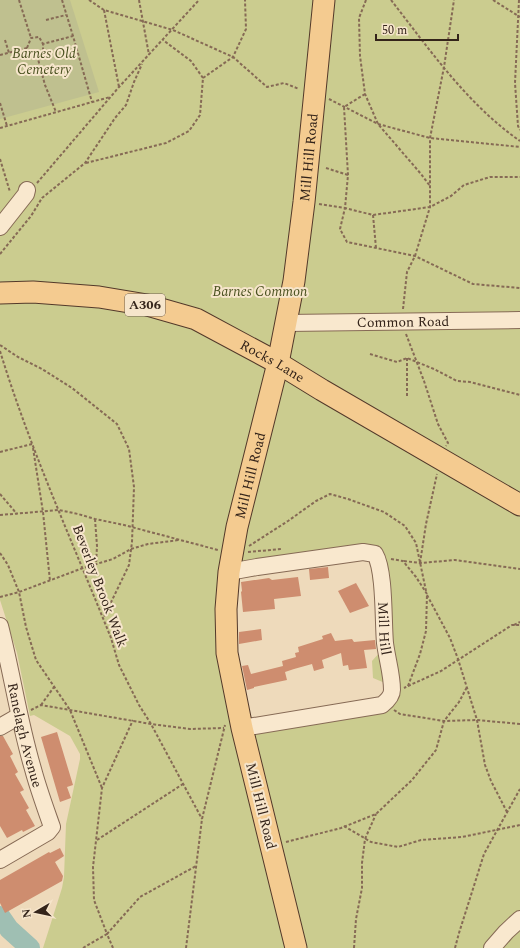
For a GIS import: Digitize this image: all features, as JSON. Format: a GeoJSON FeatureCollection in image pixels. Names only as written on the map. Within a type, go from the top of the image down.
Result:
{"type":"FeatureCollection","features":[{"type":"Feature","properties":{"kind":"main road","name":"Mill Hill Road"},"geometry":{"type":"LineString","coordinates":[[296,948],[271,845],[231,726],[226,609],[234,559],[236,527],[278,363],[294,281],[304,202],[324,0]]}},
{"type":"Feature","properties":{"kind":"main road","name":"Rocks Lane"},"geometry":{"type":"LineString","coordinates":[[0,294],[32,292],[99,297],[147,305],[196,319],[278,363],[520,505]]}},
{"type":"Feature","properties":{"kind":"street"},"geometry":{"type":"LineString","coordinates":[[0,227],[23,198],[27,190]]}},
{"type":"Feature","properties":{"kind":"street","name":"Common Road"},"geometry":{"type":"LineString","coordinates":[[286,323],[520,320]]}},
{"type":"Feature","properties":{"kind":"street","name":"Mill Hill"},"geometry":{"type":"LineString","coordinates":[[234,559],[257,567],[364,552],[375,554],[379,563],[385,643],[392,690],[386,701]]}},
{"type":"Feature","properties":{"kind":"street","name":"Ranelagh Avenue"},"geometry":{"type":"LineString","coordinates":[[0,626],[33,770],[52,827],[48,832],[0,860]]}},
{"type":"Feature","properties":{"kind":"street"},"geometry":{"type":"LineString","coordinates":[[231,726],[386,701]]}},
{"type":"Feature","properties":{"kind":"street"},"geometry":{"type":"LineString","coordinates":[[0,727],[20,716]]}},
{"type":"Feature","properties":{"kind":"street"},"geometry":{"type":"LineString","coordinates":[[492,948],[520,919]]}},
{"type":"Feature","properties":{"kind":"path"},"geometry":{"type":"LineString","coordinates":[[19,0],[31,38],[27,48]]}},
{"type":"Feature","properties":{"kind":"path"},"geometry":{"type":"LineString","coordinates":[[62,0],[92,102]]}},
{"type":"Feature","properties":{"kind":"path"},"geometry":{"type":"LineString","coordinates":[[88,0],[104,10],[173,30],[233,57],[267,87],[284,82],[302,91],[314,92],[378,124],[430,138],[520,147]]}},
{"type":"Feature","properties":{"kind":"path"},"geometry":{"type":"LineString","coordinates":[[138,0],[149,55]]}},
{"type":"Feature","properties":{"kind":"path"},"geometry":{"type":"LineString","coordinates":[[27,190],[31,190],[111,96],[199,0]]}},
{"type":"Feature","properties":{"kind":"path"},"geometry":{"type":"LineString","coordinates":[[203,78],[233,57],[246,29],[245,0]]}},
{"type":"Feature","properties":{"kind":"path"},"geometry":{"type":"LineString","coordinates":[[366,0],[359,18],[360,56],[365,94],[378,124],[421,174],[430,187]]}},
{"type":"Feature","properties":{"kind":"path"},"geometry":{"type":"LineString","coordinates":[[391,0],[474,102],[520,141]]}},
{"type":"Feature","properties":{"kind":"path"},"geometry":{"type":"LineString","coordinates":[[401,321],[407,272],[415,256],[430,207],[430,138],[444,67],[454,0]]}},
{"type":"Feature","properties":{"kind":"path"},"geometry":{"type":"LineString","coordinates":[[493,0],[519,16]]}},
{"type":"Feature","properties":{"kind":"path"},"geometry":{"type":"LineString","coordinates":[[519,0],[515,84],[518,126],[520,130]]}},
{"type":"Feature","properties":{"kind":"path"},"geometry":{"type":"LineString","coordinates":[[104,10],[119,87]]}},
{"type":"Feature","properties":{"kind":"path"},"geometry":{"type":"LineString","coordinates":[[46,20],[66,15]]}},
{"type":"Feature","properties":{"kind":"path"},"geometry":{"type":"LineString","coordinates":[[43,44],[73,36]]}},
{"type":"Feature","properties":{"kind":"path"},"geometry":{"type":"LineString","coordinates":[[31,38],[39,38],[43,44],[43,51],[38,59]]}},
{"type":"Feature","properties":{"kind":"path"},"geometry":{"type":"LineString","coordinates":[[5,40],[9,53]]}},
{"type":"Feature","properties":{"kind":"path"},"geometry":{"type":"LineString","coordinates":[[85,163],[166,143],[189,130],[200,115],[203,78],[191,61],[163,40]]}},
{"type":"Feature","properties":{"kind":"path"},"geometry":{"type":"LineString","coordinates":[[0,55],[27,48]]}},
{"type":"Feature","properties":{"kind":"path"},"geometry":{"type":"LineString","coordinates":[[27,48],[38,59],[45,85],[56,112]]}},
{"type":"Feature","properties":{"kind":"path"},"geometry":{"type":"LineString","coordinates":[[0,254],[31,216],[42,198],[85,163],[115,118],[126,105],[143,61]]}},
{"type":"Feature","properties":{"kind":"path"},"geometry":{"type":"LineString","coordinates":[[344,107],[365,94]]}},
{"type":"Feature","properties":{"kind":"path"},"geometry":{"type":"LineString","coordinates":[[0,128],[111,96]]}},
{"type":"Feature","properties":{"kind":"path"},"geometry":{"type":"LineString","coordinates":[[0,103],[7,126]]}},
{"type":"Feature","properties":{"kind":"path"},"geometry":{"type":"LineString","coordinates":[[344,107],[348,175],[345,208],[340,229],[347,242],[415,256],[473,284],[520,288]]}},
{"type":"Feature","properties":{"kind":"path"},"geometry":{"type":"LineString","coordinates":[[0,159],[11,195]]}},
{"type":"Feature","properties":{"kind":"path"},"geometry":{"type":"LineString","coordinates":[[326,168],[348,175]]}},
{"type":"Feature","properties":{"kind":"path"},"geometry":{"type":"LineString","coordinates":[[304,202],[345,208],[373,215],[430,207],[451,196],[464,185],[490,177],[520,177]]}},
{"type":"Feature","properties":{"kind":"path"},"geometry":{"type":"LineString","coordinates":[[373,215],[376,248]]}},
{"type":"Feature","properties":{"kind":"path"},"geometry":{"type":"LineString","coordinates":[[0,344],[18,357],[42,369],[72,388],[118,424],[129,448],[134,487],[133,528],[129,565],[103,619]]}},
{"type":"Feature","properties":{"kind":"path","name":"Beverley Brook Walk"},"geometry":{"type":"LineString","coordinates":[[0,351],[11,388],[32,444],[83,568],[119,665],[139,705],[151,724],[202,819]]}},
{"type":"Feature","properties":{"kind":"path"},"geometry":{"type":"LineString","coordinates":[[370,354],[397,362],[407,358],[434,369],[457,382],[470,382],[520,395]]}},
{"type":"Feature","properties":{"kind":"path"},"geometry":{"type":"LineString","coordinates":[[407,358],[407,396]]}},
{"type":"Feature","properties":{"kind":"path"},"geometry":{"type":"LineString","coordinates":[[0,452],[32,444],[43,512],[50,581]]}},
{"type":"Feature","properties":{"kind":"path"},"geometry":{"type":"LineString","coordinates":[[0,494],[16,514]]}},
{"type":"Feature","properties":{"kind":"path"},"geometry":{"type":"LineString","coordinates":[[234,559],[316,501],[330,494],[384,512],[405,526],[416,543],[427,594],[426,631],[420,654],[408,686]]}},
{"type":"Feature","properties":{"kind":"path"},"geometry":{"type":"LineString","coordinates":[[0,515],[59,510],[180,540],[234,559],[284,549]]}},
{"type":"Feature","properties":{"kind":"path"},"geometry":{"type":"LineString","coordinates":[[95,519],[97,546],[96,565]]}},
{"type":"Feature","properties":{"kind":"path"},"geometry":{"type":"LineString","coordinates":[[0,597],[19,592],[83,568],[113,559],[131,549],[148,544],[180,540]]}},
{"type":"Feature","properties":{"kind":"path"},"geometry":{"type":"LineString","coordinates":[[0,553],[8,565],[19,592],[26,627],[36,660],[70,710],[102,788]]}},
{"type":"Feature","properties":{"kind":"path"},"geometry":{"type":"LineString","coordinates":[[387,558],[420,563],[455,560],[520,569]]}},
{"type":"Feature","properties":{"kind":"path"},"geometry":{"type":"LineString","coordinates":[[404,561],[427,594],[450,638],[477,720],[485,765],[507,812]]}},
{"type":"Feature","properties":{"kind":"path"},"geometry":{"type":"LineString","coordinates":[[520,624],[512,625],[441,671],[408,686],[386,701],[400,714],[444,721],[477,720],[520,724]]}},
{"type":"Feature","properties":{"kind":"path"},"geometry":{"type":"LineString","coordinates":[[20,716],[41,705],[54,687]]}},
{"type":"Feature","properties":{"kind":"path"},"geometry":{"type":"LineString","coordinates":[[271,845],[344,826],[376,814],[412,780],[436,750],[444,721],[467,687]]}},
{"type":"Feature","properties":{"kind":"path"},"geometry":{"type":"LineString","coordinates":[[41,705],[151,724],[190,729],[231,726],[202,819],[186,948]]}},
{"type":"Feature","properties":{"kind":"path"},"geometry":{"type":"LineString","coordinates":[[113,948],[94,900],[93,867],[102,788],[133,720]]}},
{"type":"Feature","properties":{"kind":"path"},"geometry":{"type":"LineString","coordinates":[[96,840],[183,784]]}},
{"type":"Feature","properties":{"kind":"path"},"geometry":{"type":"LineString","coordinates":[[455,948],[484,854],[520,789]]}},
{"type":"Feature","properties":{"kind":"path"},"geometry":{"type":"LineString","coordinates":[[354,948],[356,919],[362,888],[362,863],[365,839],[376,814]]}},
{"type":"Feature","properties":{"kind":"path"},"geometry":{"type":"LineString","coordinates":[[344,826],[371,842],[398,846],[421,840],[462,837],[520,825]]}},
{"type":"Feature","properties":{"kind":"path"},"geometry":{"type":"LineString","coordinates":[[83,948],[107,934],[140,898],[197,865]]}},
{"type":"Feature","properties":{"kind":"green space","name":"Barnes Common"},"geometry":{"type":"Polygon","coordinates":[[[0,0],[520,0],[520,948],[43,948],[62,888],[64,877],[66,824],[80,754],[70,736],[34,715],[30,716],[17,653],[0,600],[0,0]],[[370,558],[237,579],[234,655],[249,719],[382,700],[386,690],[385,683],[373,678],[372,661],[381,651],[370,558]]]}},
{"type":"Feature","properties":{"kind":"green space","name":"Barnes Old Cemetery"},"geometry":{"type":"Polygon","coordinates":[[[0,0],[70,0],[99,92],[0,119],[0,0]]]}},
{"type":"Feature","properties":{"kind":"building"},"geometry":{"type":"Polygon","coordinates":[[[328,567],[329,578],[310,580],[309,569],[328,567]]]}},
{"type":"Feature","properties":{"kind":"building"},"geometry":{"type":"Polygon","coordinates":[[[298,577],[301,596],[274,599],[275,609],[243,612],[241,582],[269,578],[272,580],[298,577]]]}},
{"type":"Feature","properties":{"kind":"building"},"geometry":{"type":"Polygon","coordinates":[[[356,583],[369,606],[350,613],[338,591],[356,583]]]}},
{"type":"Feature","properties":{"kind":"building"},"geometry":{"type":"Polygon","coordinates":[[[261,629],[262,640],[239,644],[239,632],[261,629]]]}},
{"type":"Feature","properties":{"kind":"building"},"geometry":{"type":"Polygon","coordinates":[[[331,633],[335,641],[352,639],[354,642],[375,640],[376,649],[364,650],[367,668],[349,670],[348,665],[343,666],[341,653],[322,660],[324,668],[314,671],[312,664],[294,669],[285,672],[287,680],[254,687],[247,690],[242,666],[248,665],[251,674],[283,666],[282,661],[296,657],[295,653],[299,652],[298,647],[323,639],[322,636],[331,633]]]}},
{"type":"Feature","properties":{"kind":"building"},"geometry":{"type":"Polygon","coordinates":[[[57,732],[73,785],[67,787],[71,798],[60,802],[41,737],[57,732]]]}},
{"type":"Feature","properties":{"kind":"building"},"geometry":{"type":"Polygon","coordinates":[[[0,736],[3,736],[13,754],[10,756],[18,772],[15,774],[24,790],[20,792],[29,808],[26,810],[35,826],[23,832],[22,830],[7,838],[0,826],[0,736]]]}},
{"type":"Feature","properties":{"kind":"building"},"geometry":{"type":"Polygon","coordinates":[[[60,848],[64,856],[55,862],[63,876],[62,881],[5,913],[0,903],[0,880],[49,852],[50,853],[60,848]]]}},
{"type":"Feature","properties":{"kind":"waterway"},"geometry":{"type":"LineString","coordinates":[[0,916],[9,929],[30,948]]}}]}
